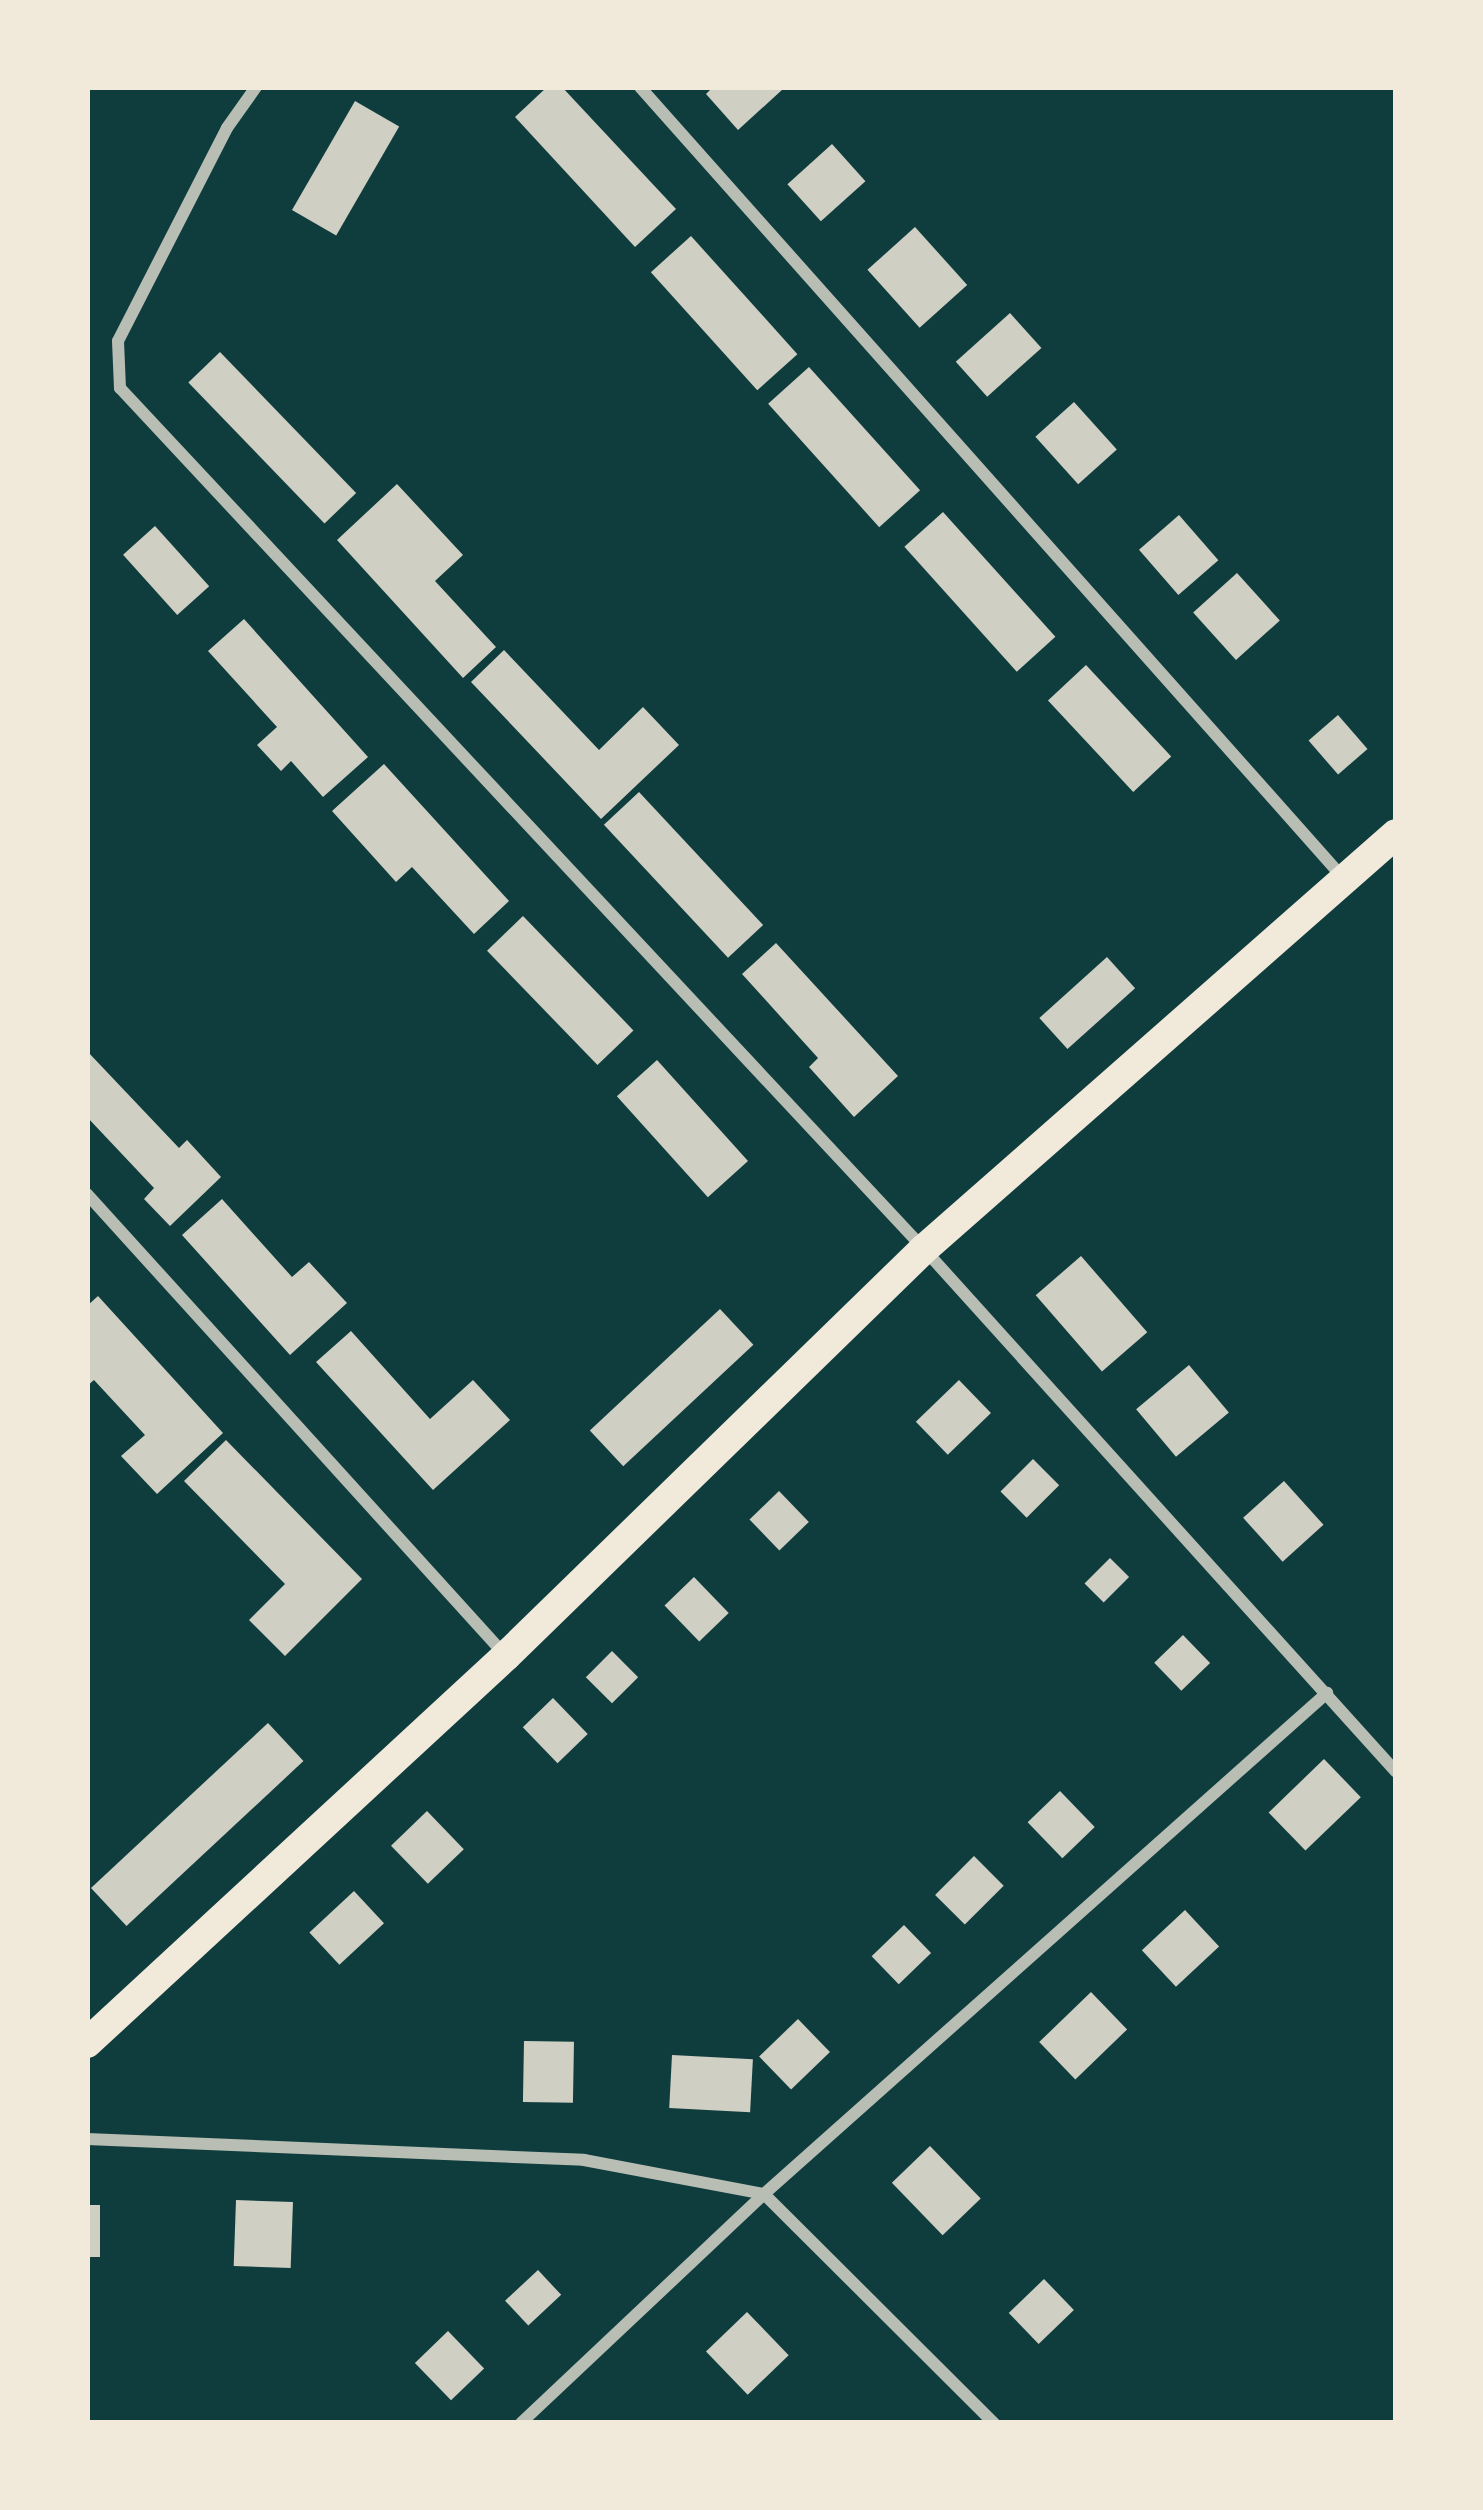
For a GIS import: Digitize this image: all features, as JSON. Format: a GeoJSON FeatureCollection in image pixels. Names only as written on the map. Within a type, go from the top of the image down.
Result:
{"type":"FeatureCollection","features":[{"type":"Feature","properties":{"kind":"main road"},"geometry":{"type":"LineString","coordinates":[[87,2042],[506,1656],[924,1250],[1396,834]]}},
{"type":"Feature","properties":{"kind":"street"},"geometry":{"type":"LineString","coordinates":[[256,87],[226,128],[118,341],[120,388],[924,1250],[1396,1772]]}},
{"type":"Feature","properties":{"kind":"street"},"geometry":{"type":"LineString","coordinates":[[640,87],[1346,881]]}},
{"type":"Feature","properties":{"kind":"street"},"geometry":{"type":"LineString","coordinates":[[87,1194],[506,1656]]}},
{"type":"Feature","properties":{"kind":"street"},"geometry":{"type":"LineString","coordinates":[[520,2423],[764,2194],[1327,1693]]}},
{"type":"Feature","properties":{"kind":"street"},"geometry":{"type":"LineString","coordinates":[[87,2139],[584,2160],[764,2194],[994,2423]]}},
{"type":"Feature","properties":{"kind":"building"},"geometry":{"type":"Polygon","coordinates":[[[547,87],[562,87],[676,209],[635,247],[515,117],[547,87]]]}},
{"type":"Feature","properties":{"kind":"building"},"geometry":{"type":"Polygon","coordinates":[[[713,87],[783,89],[738,130],[706,94],[713,87]]]}},
{"type":"Feature","properties":{"kind":"building"},"geometry":{"type":"Polygon","coordinates":[[[355,101],[399,126],[336,236],[292,210],[355,101]]]}},
{"type":"Feature","properties":{"kind":"building"},"geometry":{"type":"Polygon","coordinates":[[[832,144],[865,181],[821,221],[787,184],[832,144]]]}},
{"type":"Feature","properties":{"kind":"building"},"geometry":{"type":"Polygon","coordinates":[[[915,227],[967,285],[920,328],[867,270],[915,227]]]}},
{"type":"Feature","properties":{"kind":"building"},"geometry":{"type":"Polygon","coordinates":[[[691,236],[797,354],[757,390],[651,272],[691,236]]]}},
{"type":"Feature","properties":{"kind":"building"},"geometry":{"type":"Polygon","coordinates":[[[1010,313],[1041,348],[987,397],[956,362],[1010,313]]]}},
{"type":"Feature","properties":{"kind":"building"},"geometry":{"type":"Polygon","coordinates":[[[220,352],[356,493],[325,524],[188,383],[220,352]]]}},
{"type":"Feature","properties":{"kind":"building"},"geometry":{"type":"Polygon","coordinates":[[[809,367],[920,490],[879,527],[768,404],[809,367]]]}},
{"type":"Feature","properties":{"kind":"building"},"geometry":{"type":"Polygon","coordinates":[[[1074,402],[1117,450],[1078,484],[1035,437],[1074,402]]]}},
{"type":"Feature","properties":{"kind":"building"},"geometry":{"type":"Polygon","coordinates":[[[397,484],[463,555],[435,581],[496,647],[463,678],[337,540],[397,484]]]}},
{"type":"Feature","properties":{"kind":"building"},"geometry":{"type":"Polygon","coordinates":[[[943,512],[1055,637],[1017,672],[904,547],[943,512]]]}},
{"type":"Feature","properties":{"kind":"building"},"geometry":{"type":"Polygon","coordinates":[[[1179,515],[1218,560],[1178,595],[1139,550],[1179,515]]]}},
{"type":"Feature","properties":{"kind":"building"},"geometry":{"type":"Polygon","coordinates":[[[155,526],[209,586],[177,615],[123,555],[155,526]]]}},
{"type":"Feature","properties":{"kind":"building"},"geometry":{"type":"Polygon","coordinates":[[[1237,573],[1280,621],[1236,660],[1193,612],[1237,573]]]}},
{"type":"Feature","properties":{"kind":"building"},"geometry":{"type":"Polygon","coordinates":[[[244,619],[368,757],[323,797],[291,761],[281,771],[257,745],[277,727],[208,651],[244,619]]]}},
{"type":"Feature","properties":{"kind":"building"},"geometry":{"type":"Polygon","coordinates":[[[504,650],[599,750],[643,707],[679,745],[601,819],[471,682],[504,650]]]}},
{"type":"Feature","properties":{"kind":"building"},"geometry":{"type":"Polygon","coordinates":[[[1086,665],[1171,756],[1133,792],[1048,700],[1086,665]]]}},
{"type":"Feature","properties":{"kind":"building"},"geometry":{"type":"Polygon","coordinates":[[[1338,715],[1368,749],[1338,775],[1309,741],[1338,715]]]}},
{"type":"Feature","properties":{"kind":"building"},"geometry":{"type":"Polygon","coordinates":[[[384,764],[509,901],[474,934],[412,867],[396,882],[332,811],[384,764]]]}},
{"type":"Feature","properties":{"kind":"building"},"geometry":{"type":"Polygon","coordinates":[[[639,792],[763,925],[728,958],[604,825],[639,792]]]}},
{"type":"Feature","properties":{"kind":"building"},"geometry":{"type":"Polygon","coordinates":[[[523,916],[633,1030],[597,1065],[487,951],[523,916]]]}},
{"type":"Feature","properties":{"kind":"building"},"geometry":{"type":"Polygon","coordinates":[[[776,943],[898,1076],[854,1117],[809,1067],[818,1058],[742,974],[776,943]]]}},
{"type":"Feature","properties":{"kind":"building"},"geometry":{"type":"Polygon","coordinates":[[[1107,957],[1135,988],[1067,1049],[1039,1018],[1107,957]]]}},
{"type":"Feature","properties":{"kind":"building"},"geometry":{"type":"Polygon","coordinates":[[[87,1051],[179,1148],[187,1140],[221,1177],[170,1226],[144,1199],[154,1188],[87,1117],[87,1051]]]}},
{"type":"Feature","properties":{"kind":"building"},"geometry":{"type":"Polygon","coordinates":[[[657,1060],[748,1161],[708,1197],[617,1096],[657,1060]]]}},
{"type":"Feature","properties":{"kind":"building"},"geometry":{"type":"Polygon","coordinates":[[[222,1199],[292,1277],[309,1262],[347,1303],[290,1355],[182,1235],[222,1199]]]}},
{"type":"Feature","properties":{"kind":"building"},"geometry":{"type":"Polygon","coordinates":[[[1081,1256],[1147,1332],[1102,1372],[1036,1295],[1081,1256]]]}},
{"type":"Feature","properties":{"kind":"building"},"geometry":{"type":"Polygon","coordinates":[[[98,1296],[223,1433],[157,1494],[121,1456],[145,1435],[94,1380],[87,1386],[87,1306],[98,1296]]]}},
{"type":"Feature","properties":{"kind":"building"},"geometry":{"type":"Polygon","coordinates":[[[720,1309],[753,1345],[623,1466],[590,1430],[720,1309]]]}},
{"type":"Feature","properties":{"kind":"building"},"geometry":{"type":"Polygon","coordinates":[[[351,1331],[430,1419],[473,1380],[510,1420],[433,1490],[316,1362],[351,1331]]]}},
{"type":"Feature","properties":{"kind":"building"},"geometry":{"type":"Polygon","coordinates":[[[1189,1365],[1229,1412],[1176,1457],[1136,1409],[1189,1365]]]}},
{"type":"Feature","properties":{"kind":"building"},"geometry":{"type":"Polygon","coordinates":[[[959,1380],[991,1413],[948,1455],[916,1422],[959,1380]]]}},
{"type":"Feature","properties":{"kind":"building"},"geometry":{"type":"Polygon","coordinates":[[[226,1440],[362,1579],[285,1656],[249,1620],[285,1584],[184,1481],[226,1440]]]}},
{"type":"Feature","properties":{"kind":"building"},"geometry":{"type":"Polygon","coordinates":[[[1033,1459],[1059,1485],[1027,1518],[1000,1492],[1033,1459]]]}},
{"type":"Feature","properties":{"kind":"building"},"geometry":{"type":"Polygon","coordinates":[[[1284,1481],[1323,1525],[1283,1562],[1243,1518],[1284,1481]]]}},
{"type":"Feature","properties":{"kind":"building"},"geometry":{"type":"Polygon","coordinates":[[[779,1491],[809,1522],[779,1550],[750,1519],[779,1491]]]}},
{"type":"Feature","properties":{"kind":"building"},"geometry":{"type":"Polygon","coordinates":[[[1110,1558],[1129,1577],[1104,1603],[1085,1583],[1110,1558]]]}},
{"type":"Feature","properties":{"kind":"building"},"geometry":{"type":"Polygon","coordinates":[[[694,1577],[729,1613],[699,1641],[665,1605],[694,1577]]]}},
{"type":"Feature","properties":{"kind":"building"},"geometry":{"type":"Polygon","coordinates":[[[1183,1635],[1210,1663],[1181,1691],[1154,1663],[1183,1635]]]}},
{"type":"Feature","properties":{"kind":"building"},"geometry":{"type":"Polygon","coordinates":[[[612,1651],[638,1677],[612,1703],[586,1677],[612,1651]]]}},
{"type":"Feature","properties":{"kind":"building"},"geometry":{"type":"Polygon","coordinates":[[[553,1698],[588,1734],[558,1763],[523,1727],[553,1698]]]}},
{"type":"Feature","properties":{"kind":"building"},"geometry":{"type":"Polygon","coordinates":[[[268,1723],[303,1761],[126,1926],[91,1888],[268,1723]]]}},
{"type":"Feature","properties":{"kind":"building"},"geometry":{"type":"Polygon","coordinates":[[[1324,1759],[1361,1797],[1305,1851],[1269,1812],[1324,1759]]]}},
{"type":"Feature","properties":{"kind":"building"},"geometry":{"type":"Polygon","coordinates":[[[1060,1791],[1095,1827],[1062,1858],[1028,1822],[1060,1791]]]}},
{"type":"Feature","properties":{"kind":"building"},"geometry":{"type":"Polygon","coordinates":[[[427,1811],[464,1849],[428,1884],[391,1846],[427,1811]]]}},
{"type":"Feature","properties":{"kind":"building"},"geometry":{"type":"Polygon","coordinates":[[[974,1856],[1004,1886],[965,1925],[935,1895],[974,1856]]]}},
{"type":"Feature","properties":{"kind":"building"},"geometry":{"type":"Polygon","coordinates":[[[354,1891],[384,1923],[339,1965],[309,1933],[354,1891]]]}},
{"type":"Feature","properties":{"kind":"building"},"geometry":{"type":"Polygon","coordinates":[[[1185,1910],[1219,1947],[1176,1987],[1142,1950],[1185,1910]]]}},
{"type":"Feature","properties":{"kind":"building"},"geometry":{"type":"Polygon","coordinates":[[[904,1925],[931,1953],[899,1984],[872,1956],[904,1925]]]}},
{"type":"Feature","properties":{"kind":"building"},"geometry":{"type":"Polygon","coordinates":[[[1091,1992],[1127,2029],[1075,2079],[1039,2042],[1091,1992]]]}},
{"type":"Feature","properties":{"kind":"building"},"geometry":{"type":"Polygon","coordinates":[[[798,2019],[830,2052],[791,2090],[759,2057],[798,2019]]]}},
{"type":"Feature","properties":{"kind":"building"},"geometry":{"type":"Polygon","coordinates":[[[524,2041],[574,2042],[573,2103],[523,2102],[524,2041]]]}},
{"type":"Feature","properties":{"kind":"building"},"geometry":{"type":"Polygon","coordinates":[[[672,2055],[753,2059],[750,2112],[669,2108],[672,2055]]]}},
{"type":"Feature","properties":{"kind":"building"},"geometry":{"type":"Polygon","coordinates":[[[930,2146],[981,2199],[943,2235],[892,2183],[930,2146]]]}},
{"type":"Feature","properties":{"kind":"building"},"geometry":{"type":"Polygon","coordinates":[[[236,2200],[293,2202],[291,2268],[234,2266],[236,2200]]]}},
{"type":"Feature","properties":{"kind":"building"},"geometry":{"type":"Polygon","coordinates":[[[87,2205],[100,2205],[100,2257],[87,2257],[87,2205]]]}},
{"type":"Feature","properties":{"kind":"building"},"geometry":{"type":"Polygon","coordinates":[[[538,2270],[561,2295],[528,2326],[505,2301],[538,2270]]]}},
{"type":"Feature","properties":{"kind":"building"},"geometry":{"type":"Polygon","coordinates":[[[1044,2279],[1074,2310],[1039,2344],[1009,2313],[1044,2279]]]}},
{"type":"Feature","properties":{"kind":"building"},"geometry":{"type":"Polygon","coordinates":[[[747,2312],[789,2355],[748,2395],[706,2352],[747,2312]]]}},
{"type":"Feature","properties":{"kind":"building"},"geometry":{"type":"Polygon","coordinates":[[[448,2331],[484,2368],[451,2400],[415,2363],[448,2331]]]}}]}
